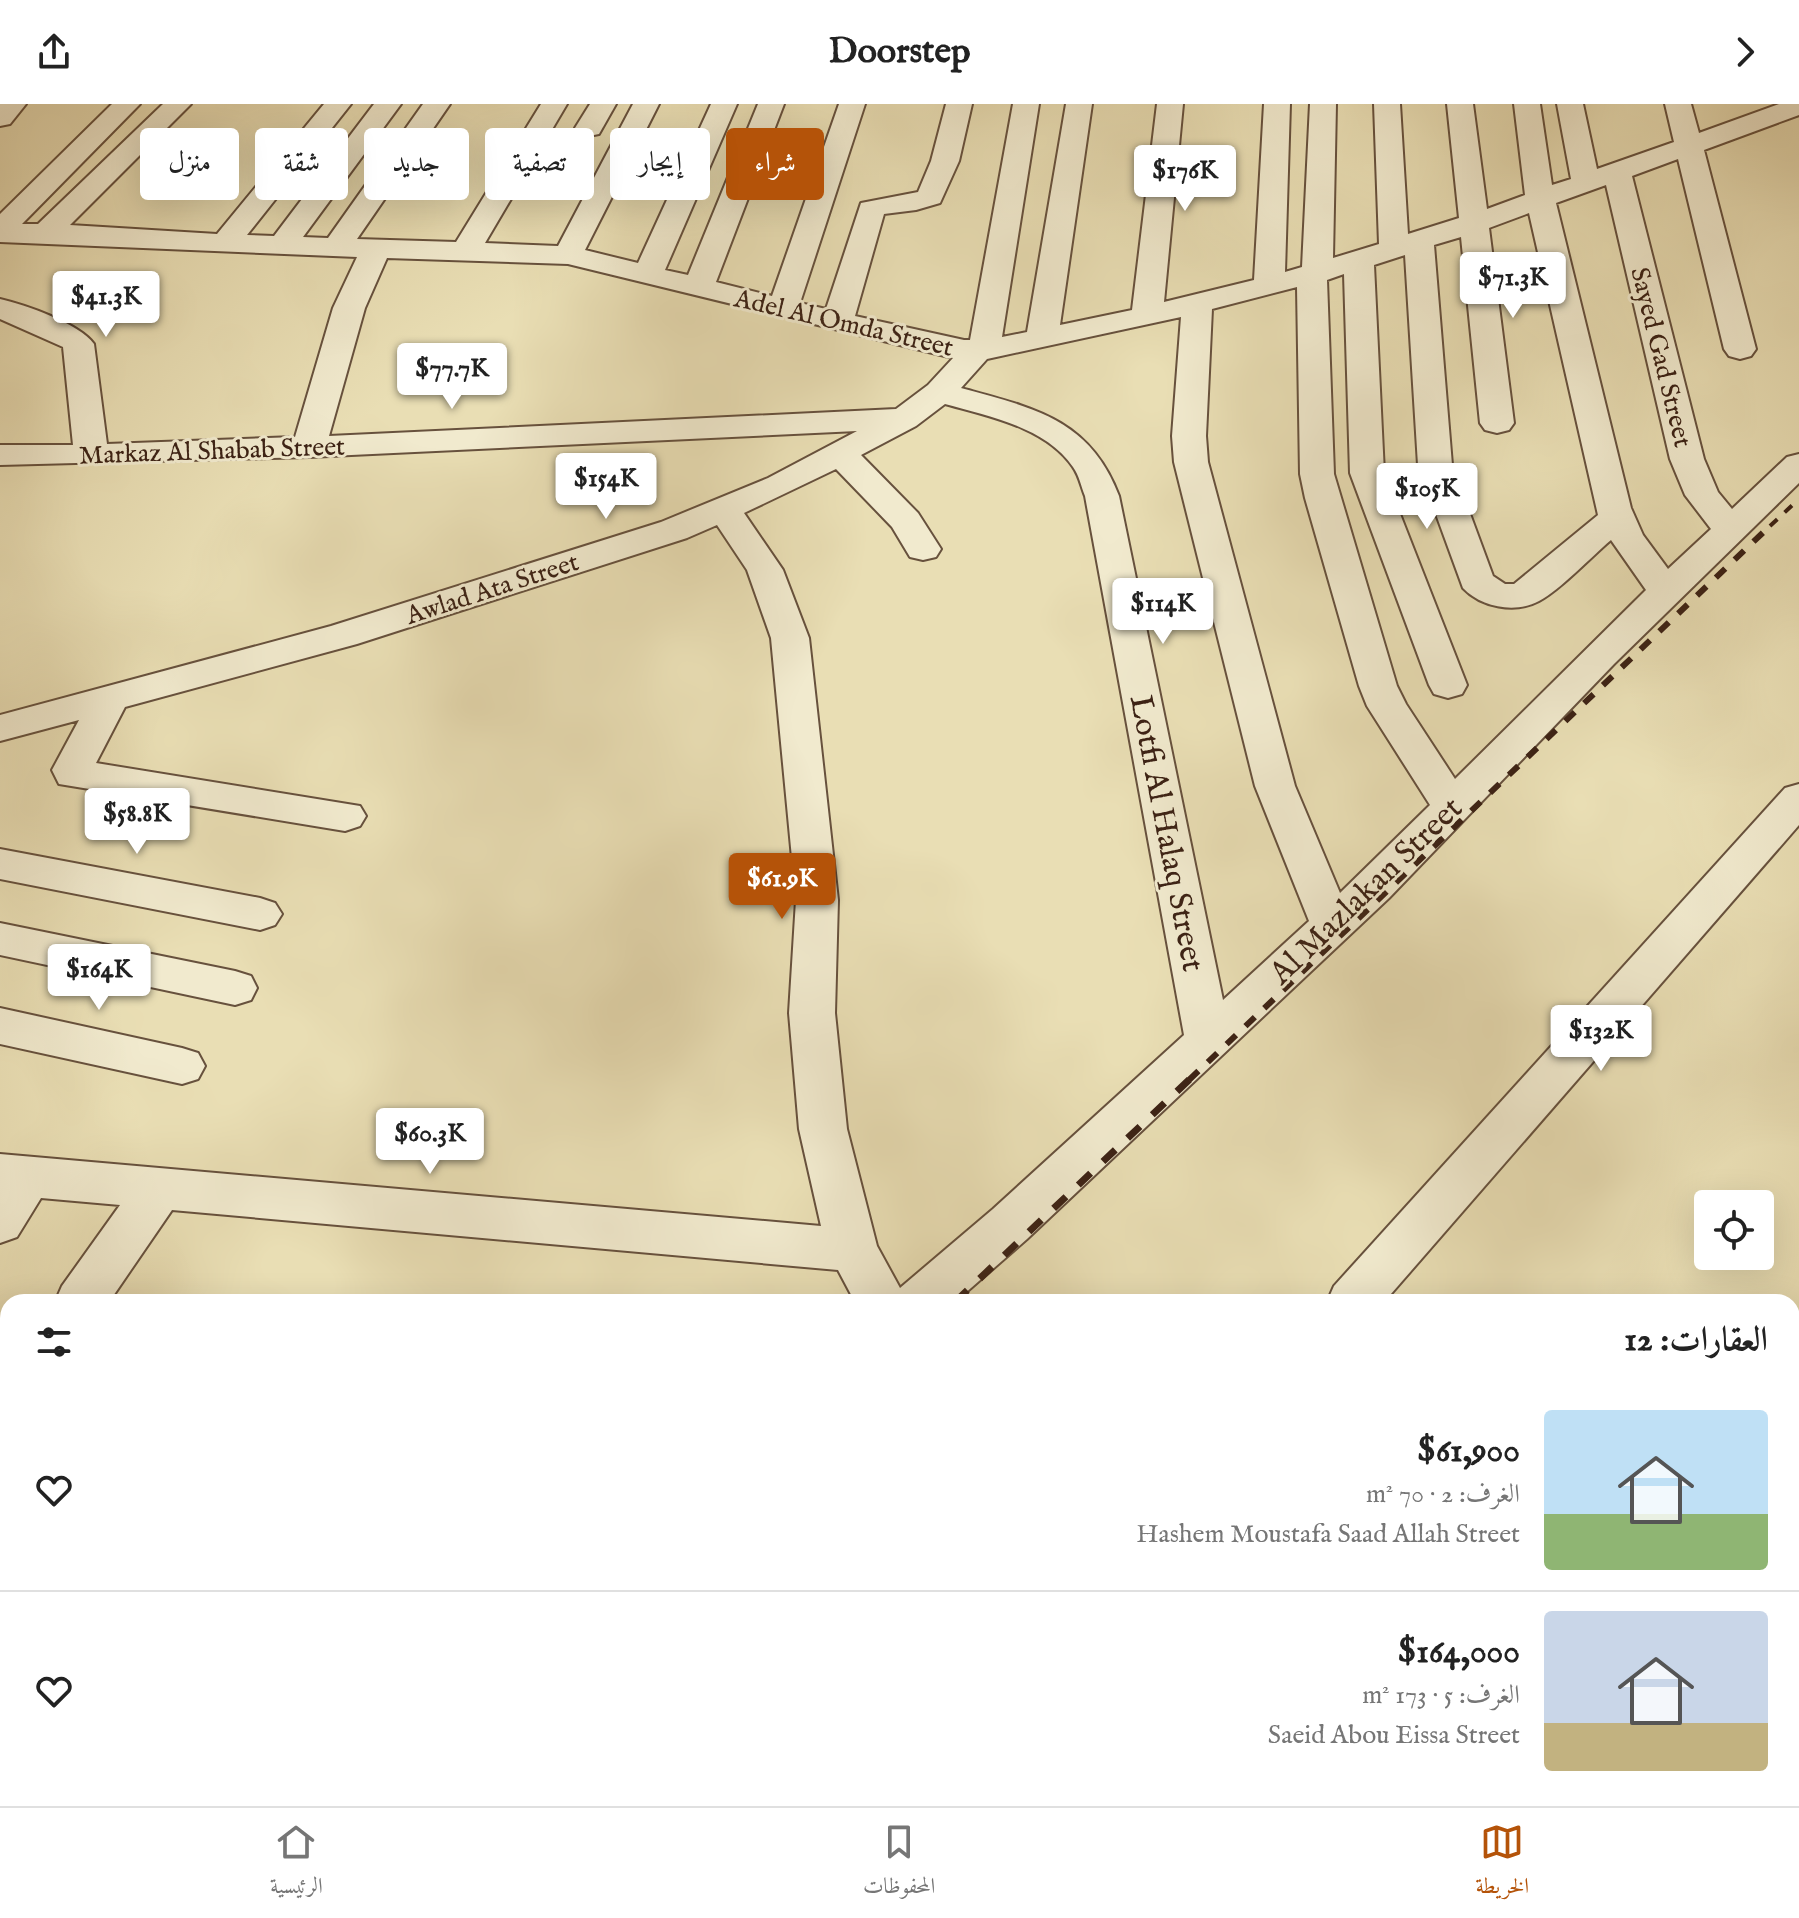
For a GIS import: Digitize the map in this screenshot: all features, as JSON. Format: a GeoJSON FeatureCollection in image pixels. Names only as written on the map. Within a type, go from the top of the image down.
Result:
{"type":"FeatureCollection","features":[{"type":"Feature","properties":{"kind":"street"},"geometry":{"type":"LineString","coordinates":[[0,232],[127,104]]}},
{"type":"Feature","properties":{"kind":"street"},"geometry":{"type":"LineString","coordinates":[[46,233],[178,104]]}},
{"type":"Feature","properties":{"kind":"street"},"geometry":{"type":"LineString","coordinates":[[225,243],[338,104]]}},
{"type":"Feature","properties":{"kind":"street"},"geometry":{"type":"LineString","coordinates":[[282,245],[388,104]]}},
{"type":"Feature","properties":{"kind":"street"},"geometry":{"type":"LineString","coordinates":[[336,247],[437,104]]}},
{"type":"Feature","properties":{"kind":"street"},"geometry":{"type":"LineString","coordinates":[[465,252],[554,104]]}},
{"type":"Feature","properties":{"kind":"street"},"geometry":{"type":"LineString","coordinates":[[568,255],[646,104]]}},
{"type":"Feature","properties":{"kind":"street"},"geometry":{"type":"LineString","coordinates":[[648,274],[724,104]]}},
{"type":"Feature","properties":{"kind":"street"},"geometry":{"type":"LineString","coordinates":[[699,287],[771,104]]}},
{"type":"Feature","properties":{"kind":"street"},"geometry":{"type":"LineString","coordinates":[[783,308],[852,104]]}},
{"type":"Feature","properties":{"kind":"street"},"geometry":{"type":"LineString","coordinates":[[838,321],[871,209],[881,204],[918,202],[930,197],[945,161],[959,104]]}},
{"type":"Feature","properties":{"kind":"street","name":"Awlad Ata Street"},"geometry":{"type":"LineString","coordinates":[[0,728],[344,635],[659,535],[725,510],[841,454],[904,419],[940,392],[978,351],[989,330],[1026,104]]}},
{"type":"Feature","properties":{"kind":"street"},"geometry":{"type":"LineString","coordinates":[[1042,338],[1079,104]]}},
{"type":"Feature","properties":{"kind":"street"},"geometry":{"type":"LineString","coordinates":[[1147,316],[1170,104]]}},
{"type":"Feature","properties":{"kind":"street"},"geometry":{"type":"LineString","coordinates":[[1269,285],[1277,104]]}},
{"type":"Feature","properties":{"kind":"street"},"geometry":{"type":"LineString","coordinates":[[1323,104],[1315,274],[1317,474],[1378,686],[1387,706],[1452,806]]}},
{"type":"Feature","properties":{"kind":"street"},"geometry":{"type":"LineString","coordinates":[[1387,104],[1435,465],[1476,580],[1484,589],[1498,595],[1513,597],[1526,593],[1617,517]]}},
{"type":"Feature","properties":{"kind":"street"},"geometry":{"type":"LineString","coordinates":[[1460,104],[1497,423]]}},
{"type":"Feature","properties":{"kind":"street"},"geometry":{"type":"LineString","coordinates":[[1527,104],[1540,199],[1617,517],[1639,557],[1666,592]]}},
{"type":"Feature","properties":{"kind":"street"},"geometry":{"type":"LineString","coordinates":[[1570,104],[1586,184]]}},
{"type":"Feature","properties":{"kind":"street"},"geometry":{"type":"LineString","coordinates":[[1678,104],[1740,349]]}},
{"type":"Feature","properties":{"kind":"street","name":"Adel Al Omda Street"},"geometry":{"type":"LineString","coordinates":[[0,232],[568,255],[951,348],[978,351],[1147,316],[1315,274],[1474,223],[1687,147],[1742,115],[1796,106]]}},
{"type":"Feature","properties":{"kind":"street","name":"Sayed Gad Street"},"geometry":{"type":"LineString","coordinates":[[1617,172],[1687,459],[1702,495],[1731,530]]}},
{"type":"Feature","properties":{"kind":"street"},"geometry":{"type":"LineString","coordinates":[[309,447],[349,308],[376,248]]}},
{"type":"Feature","properties":{"kind":"street"},"geometry":{"type":"LineString","coordinates":[[1359,260],[1367,473],[1448,685]]}},
{"type":"Feature","properties":{"kind":"street"},"geometry":{"type":"LineString","coordinates":[[1197,304],[1189,436],[1191,462],[1275,786],[1332,925]]}},
{"type":"Feature","properties":{"kind":"street"},"geometry":{"type":"LineString","coordinates":[[0,308],[66,335],[78,344],[91,455]]}},
{"type":"Feature","properties":{"kind":"street","name":"Lotfi Al Halaq Street"},"geometry":{"type":"LineString","coordinates":[[940,392],[1030,420],[1065,439],[1089,466],[1098,486],[1208,1039]]}},
{"type":"Feature","properties":{"kind":"street","name":"Markaz Al Shabab Street"},"geometry":{"type":"LineString","coordinates":[[4,463],[91,455],[904,419]]}},
{"type":"Feature","properties":{"kind":"street"},"geometry":{"type":"LineString","coordinates":[[841,454],[906,521],[923,549]]}},
{"type":"Feature","properties":{"kind":"street","name":"Al Mazlakan Street"},"geometry":{"type":"LineString","coordinates":[[928,1294],[1010,1224],[1332,925],[1799,464]]}},
{"type":"Feature","properties":{"kind":"street"},"geometry":{"type":"LineString","coordinates":[[725,510],[765,570],[790,638],[817,900],[812,1013],[823,1129],[853,1250],[877,1294]]}},
{"type":"Feature","properties":{"kind":"street"},"geometry":{"type":"LineString","coordinates":[[109,700],[72,770],[73,774],[345,816]]}},
{"type":"Feature","properties":{"kind":"street"},"geometry":{"type":"LineString","coordinates":[[1359,1294],[1799,798]]}},
{"type":"Feature","properties":{"kind":"street"},"geometry":{"type":"LineString","coordinates":[[0,864],[260,914]]}},
{"type":"Feature","properties":{"kind":"street"},"geometry":{"type":"LineString","coordinates":[[0,939],[235,988]]}},
{"type":"Feature","properties":{"kind":"street"},"geometry":{"type":"LineString","coordinates":[[0,1026],[182,1066]]}},
{"type":"Feature","properties":{"kind":"street"},"geometry":{"type":"LineString","coordinates":[[0,1222],[14,1176],[853,1250]]}},
{"type":"Feature","properties":{"kind":"street"},"geometry":{"type":"LineString","coordinates":[[86,1294],[159,1189]]}},
{"type":"Feature","properties":{"kind":"railway"},"geometry":{"type":"LineString","coordinates":[[1770,526],[1799,499]]}},
{"type":"Feature","properties":{"kind":"railway"},"geometry":{"type":"LineString","coordinates":[[1189,1080],[1772,524]]}},
{"type":"Feature","properties":{"kind":"railway"},"geometry":{"type":"LineString","coordinates":[[963,1294],[1191,1078]]}}]}
